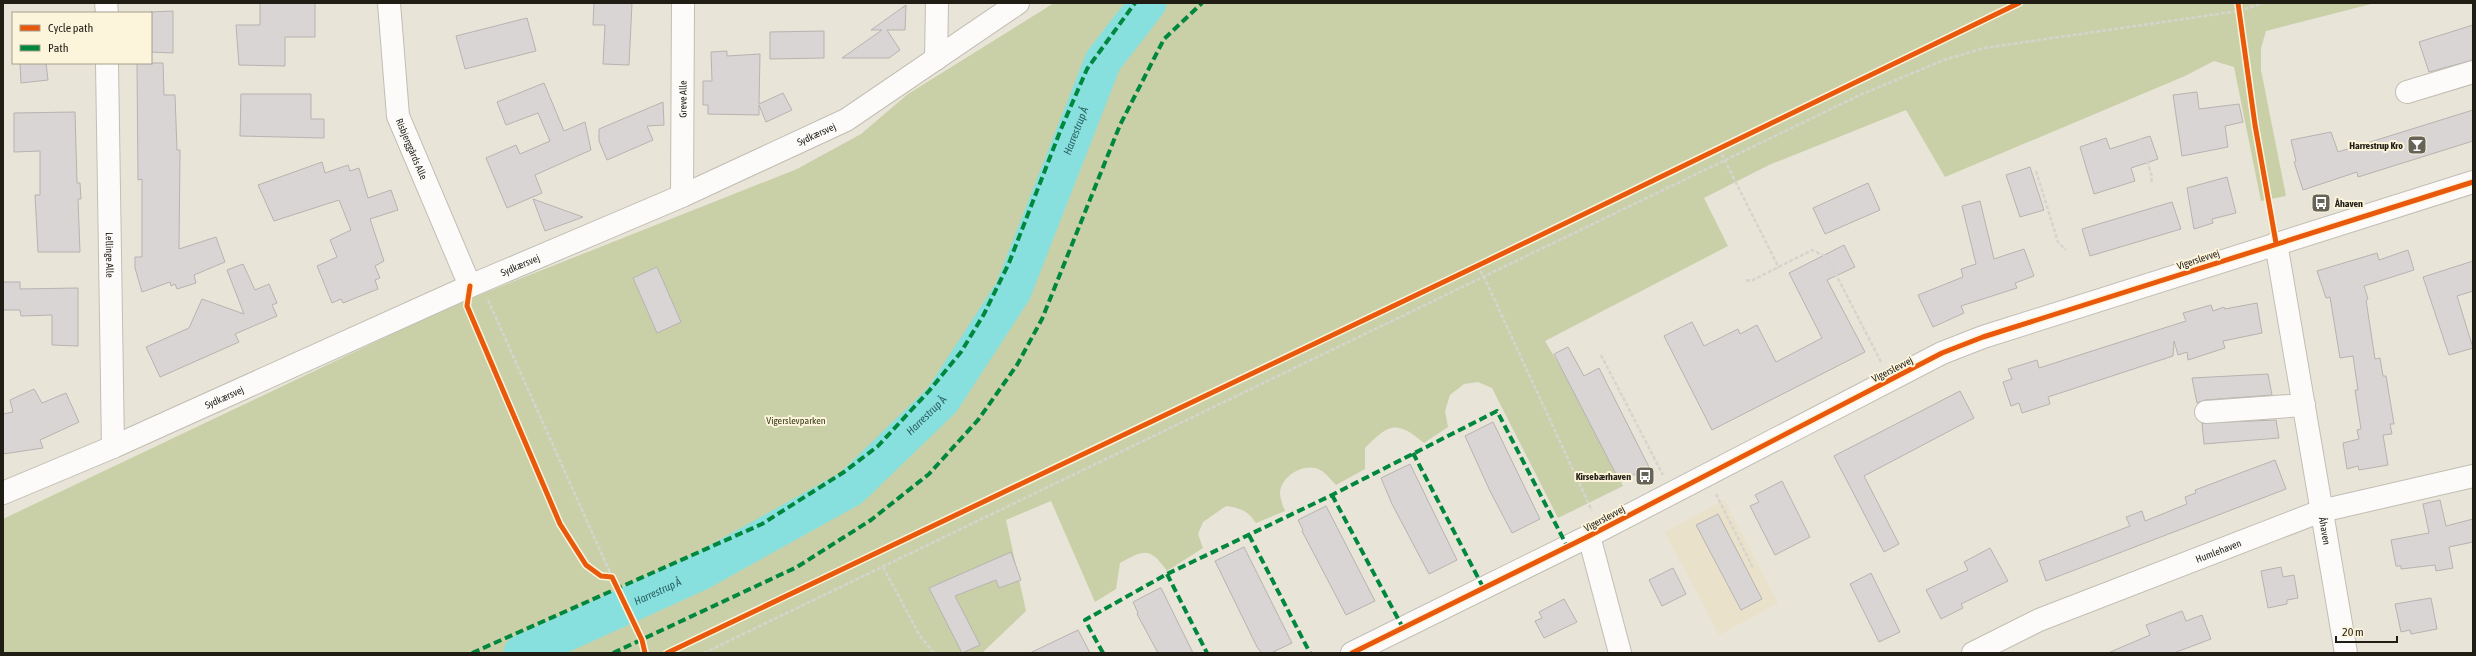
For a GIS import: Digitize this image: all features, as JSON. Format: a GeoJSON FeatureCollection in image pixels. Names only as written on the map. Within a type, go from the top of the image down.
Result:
{"type":"FeatureCollection","features":[{"type":"Feature","properties":{"kind":"street","name":"Risbjerggårds Alle"},"geometry":{"type":"LineString","coordinates":[[390,3],[398,116],[475,284]]}},
{"type":"Feature","properties":{"kind":"street","name":"Greve Alle"},"geometry":{"type":"LineString","coordinates":[[682,196],[683,3]]}},
{"type":"Feature","properties":{"kind":"street"},"geometry":{"type":"LineString","coordinates":[[936,59],[937,3]]}},
{"type":"Feature","properties":{"kind":"street","name":"Sydkærsvej"},"geometry":{"type":"LineString","coordinates":[[3,493],[113,446],[475,284],[682,196],[846,120],[1018,3]]}},
{"type":"Feature","properties":{"kind":"street","name":"Lellinge Alle"},"geometry":{"type":"LineString","coordinates":[[107,64],[113,446]]}},
{"type":"Feature","properties":{"kind":"street"},"geometry":{"type":"LineString","coordinates":[[2408,92],[2473,72]]}},
{"type":"Feature","properties":{"kind":"street","name":"Vigerslevvej"},"geometry":{"type":"LineString","coordinates":[[1352,653],[1595,533],[1671,492],[1942,353],[1983,337],[2276,243],[2473,182]]}},
{"type":"Feature","properties":{"kind":"street","name":"Åhaven"},"geometry":{"type":"LineString","coordinates":[[2276,243],[2346,653]]}},
{"type":"Feature","properties":{"kind":"street"},"geometry":{"type":"LineString","coordinates":[[2206,412],[2304,405]]}},
{"type":"Feature","properties":{"kind":"street","name":"Humlehaven"},"geometry":{"type":"LineString","coordinates":[[1974,653],[2039,620],[2321,511],[2473,476]]}},
{"type":"Feature","properties":{"kind":"street"},"geometry":{"type":"LineString","coordinates":[[1595,533],[1620,653]]}},
{"type":"Feature","properties":{"kind":"path"},"geometry":{"type":"LineString","coordinates":[[2238,3],[2240,19]]}},
{"type":"Feature","properties":{"kind":"path"},"geometry":{"type":"LineString","coordinates":[[704,653],[1724,160],[1904,75],[1984,48],[2239,11],[2263,3]]}},
{"type":"Feature","properties":{"kind":"path"},"geometry":{"type":"LineString","coordinates":[[2140,138],[2152,177],[2151,184]]}},
{"type":"Feature","properties":{"kind":"path"},"geometry":{"type":"LineString","coordinates":[[1712,152],[1726,146]]}},
{"type":"Feature","properties":{"kind":"path"},"geometry":{"type":"LineString","coordinates":[[1719,149],[1779,268]]}},
{"type":"Feature","properties":{"kind":"path"},"geometry":{"type":"LineString","coordinates":[[2036,171],[2058,242],[2066,250]]}},
{"type":"Feature","properties":{"kind":"path"},"geometry":{"type":"LineString","coordinates":[[1746,280],[1751,281],[1812,250],[1827,257],[1890,380]]}},
{"type":"Feature","properties":{"kind":"path"},"geometry":{"type":"LineString","coordinates":[[1470,269],[1484,262]]}},
{"type":"Feature","properties":{"kind":"path"},"geometry":{"type":"LineString","coordinates":[[1477,266],[1484,277],[1595,533]]}},
{"type":"Feature","properties":{"kind":"path"},"geometry":{"type":"LineString","coordinates":[[475,284],[610,577],[615,583]]}},
{"type":"Feature","properties":{"kind":"path"},"geometry":{"type":"LineString","coordinates":[[1601,354],[1671,492]]}},
{"type":"Feature","properties":{"kind":"path"},"geometry":{"type":"LineString","coordinates":[[1706,474],[1753,568]]}},
{"type":"Feature","properties":{"kind":"path"},"geometry":{"type":"LineString","coordinates":[[883,567],[920,636],[934,653]]}},
{"type":"Feature","properties":{"kind":"path"},"geometry":{"type":"LineString","coordinates":[[640,637],[644,653]]}},
{"type":"Feature","properties":{"kind":"path"},"geometry":{"type":"LineString","coordinates":[[640,637],[648,653]]}},
{"type":"Feature","properties":{"kind":"shaded area"},"geometry":{"type":"Polygon","coordinates":[[[1724,500],[1778,603],[1719,635],[1665,532],[1724,500]]]}},
{"type":"Feature","properties":{"kind":"green space","name":"Vigerslevparken"},"geometry":{"type":"Polygon","coordinates":[[[1054,3],[2375,3],[2266,31],[2261,48],[2261,70],[2286,196],[2261,201],[2234,67],[2214,61],[2185,76],[1945,177],[1906,110],[1769,165],[1704,198],[1728,246],[1545,341],[1570,383],[1623,486],[1558,518],[1492,388],[1478,382],[1464,384],[1450,395],[1445,411],[1448,427],[1424,443],[1400,428],[1387,429],[1365,448],[1365,469],[1336,485],[1320,470],[1314,468],[1301,469],[1289,476],[1281,487],[1280,495],[1285,511],[1256,523],[1244,511],[1226,506],[1203,522],[1198,534],[1203,548],[1167,571],[1151,554],[1141,553],[1128,558],[1120,563],[1116,589],[1095,602],[1051,501],[1006,520],[1026,611],[982,653],[3,653],[3,519],[449,307],[797,169],[861,134],[908,94],[1054,3]]]}},
{"type":"Feature","properties":{"kind":"building"},"geometry":{"type":"Polygon","coordinates":[[[260,3],[315,3],[315,37],[285,37],[285,66],[239,65],[236,25],[260,25],[260,3]]]}},
{"type":"Feature","properties":{"kind":"building"},"geometry":{"type":"Polygon","coordinates":[[[594,3],[632,3],[629,65],[603,64],[605,25],[593,25],[594,3]]]}},
{"type":"Feature","properties":{"kind":"building"},"geometry":{"type":"Polygon","coordinates":[[[906,5],[905,30],[887,30],[900,50],[889,58],[842,58],[882,30],[871,30],[906,5]]]}},
{"type":"Feature","properties":{"kind":"building"},"geometry":{"type":"Polygon","coordinates":[[[173,11],[173,53],[152,52],[151,12],[173,11]]]}},
{"type":"Feature","properties":{"kind":"building"},"geometry":{"type":"Polygon","coordinates":[[[527,18],[536,51],[465,69],[456,36],[527,18]]]}},
{"type":"Feature","properties":{"kind":"building"},"geometry":{"type":"Polygon","coordinates":[[[2473,25],[2473,60],[2429,72],[2419,42],[2473,25]]]}},
{"type":"Feature","properties":{"kind":"building"},"geometry":{"type":"Polygon","coordinates":[[[824,31],[824,58],[770,59],[770,32],[824,31]]]}},
{"type":"Feature","properties":{"kind":"building"},"geometry":{"type":"Polygon","coordinates":[[[727,51],[727,56],[760,54],[759,104],[783,93],[792,110],[766,122],[759,105],[759,115],[708,114],[708,105],[703,105],[703,81],[712,81],[711,52],[727,51]]]}},
{"type":"Feature","properties":{"kind":"building"},"geometry":{"type":"Polygon","coordinates":[[[163,63],[164,95],[175,95],[177,150],[180,150],[179,249],[216,237],[225,262],[194,275],[196,283],[177,289],[175,284],[171,286],[170,282],[142,292],[135,268],[135,257],[142,257],[142,179],[138,180],[137,64],[163,63]]]}},
{"type":"Feature","properties":{"kind":"building"},"geometry":{"type":"Polygon","coordinates":[[[20,64],[46,64],[48,80],[21,83],[20,64]]]}},
{"type":"Feature","properties":{"kind":"building"},"geometry":{"type":"Polygon","coordinates":[[[544,83],[564,131],[585,122],[591,150],[535,175],[542,193],[507,208],[486,158],[516,145],[520,154],[550,141],[538,113],[506,125],[497,102],[544,83]]]}},
{"type":"Feature","properties":{"kind":"building"},"geometry":{"type":"Polygon","coordinates":[[[2197,92],[2199,109],[2239,104],[2243,122],[2225,126],[2228,147],[2182,156],[2173,95],[2197,92]]]}},
{"type":"Feature","properties":{"kind":"building"},"geometry":{"type":"Polygon","coordinates":[[[241,94],[311,94],[311,119],[324,119],[324,138],[240,136],[241,94]]]}},
{"type":"Feature","properties":{"kind":"building"},"geometry":{"type":"Polygon","coordinates":[[[663,102],[664,125],[647,126],[653,140],[607,160],[599,141],[599,129],[663,102]]]}},
{"type":"Feature","properties":{"kind":"building"},"geometry":{"type":"Polygon","coordinates":[[[2473,110],[2473,141],[2358,177],[2357,172],[2303,190],[2294,162],[2296,161],[2291,140],[2331,132],[2338,152],[2473,110]]]}},
{"type":"Feature","properties":{"kind":"building"},"geometry":{"type":"Polygon","coordinates":[[[75,112],[77,183],[80,183],[81,199],[78,199],[80,252],[38,252],[35,195],[40,195],[40,151],[14,152],[14,113],[75,112]]]}},
{"type":"Feature","properties":{"kind":"building"},"geometry":{"type":"Polygon","coordinates":[[[2150,136],[2158,159],[2131,168],[2135,181],[2094,194],[2080,147],[2106,138],[2110,149],[2150,136]]]}},
{"type":"Feature","properties":{"kind":"building"},"geometry":{"type":"Polygon","coordinates":[[[322,162],[325,173],[348,165],[350,171],[359,168],[368,198],[391,190],[398,210],[370,219],[384,261],[375,266],[380,278],[375,280],[378,289],[343,303],[341,299],[332,303],[317,266],[337,257],[330,240],[351,230],[339,200],[274,221],[258,185],[322,162]]]}},
{"type":"Feature","properties":{"kind":"building"},"geometry":{"type":"Polygon","coordinates":[[[2030,167],[2044,210],[2020,217],[2006,175],[2030,167]]]}},
{"type":"Feature","properties":{"kind":"building"},"geometry":{"type":"Polygon","coordinates":[[[2227,177],[2236,213],[2212,219],[2213,223],[2194,229],[2187,188],[2227,177]]]}},
{"type":"Feature","properties":{"kind":"building"},"geometry":{"type":"Polygon","coordinates":[[[1868,183],[1880,210],[1825,234],[1813,208],[1868,183]]]}},
{"type":"Feature","properties":{"kind":"building"},"geometry":{"type":"Polygon","coordinates":[[[533,199],[583,217],[545,231],[533,199]]]}},
{"type":"Feature","properties":{"kind":"building"},"geometry":{"type":"Polygon","coordinates":[[[1980,201],[1994,259],[2024,249],[2034,276],[2015,283],[2017,288],[1961,306],[1964,313],[1933,327],[1918,295],[1963,277],[1961,269],[1976,264],[1962,206],[1980,201]]]}},
{"type":"Feature","properties":{"kind":"building"},"geometry":{"type":"Polygon","coordinates":[[[2172,202],[2181,229],[2090,256],[2082,229],[2172,202]]]}},
{"type":"Feature","properties":{"kind":"building"},"geometry":{"type":"Polygon","coordinates":[[[1844,245],[1855,267],[1827,280],[1865,352],[1712,430],[1664,336],[1692,322],[1704,346],[1738,329],[1740,334],[1757,325],[1776,362],[1822,338],[1789,273],[1844,245]]]}},
{"type":"Feature","properties":{"kind":"building"},"geometry":{"type":"Polygon","coordinates":[[[2408,250],[2414,270],[2364,286],[2368,299],[2366,300],[2375,359],[2380,358],[2383,376],[2386,376],[2394,424],[2390,424],[2392,434],[2383,435],[2388,465],[2359,470],[2358,466],[2347,469],[2343,443],[2359,439],[2357,430],[2361,429],[2355,390],[2358,390],[2353,356],[2340,358],[2330,297],[2326,298],[2317,271],[2377,253],[2379,260],[2408,250]]]}},
{"type":"Feature","properties":{"kind":"building"},"geometry":{"type":"Polygon","coordinates":[[[2473,261],[2473,291],[2457,296],[2473,348],[2449,355],[2423,277],[2473,261]]]}},
{"type":"Feature","properties":{"kind":"building"},"geometry":{"type":"Polygon","coordinates":[[[243,264],[255,290],[269,284],[277,303],[272,305],[277,316],[235,334],[239,342],[160,377],[146,347],[189,328],[202,299],[244,314],[227,270],[243,264]]]}},
{"type":"Feature","properties":{"kind":"building"},"geometry":{"type":"Polygon","coordinates":[[[657,267],[681,322],[657,333],[633,278],[657,267]]]}},
{"type":"Feature","properties":{"kind":"building"},"geometry":{"type":"Polygon","coordinates":[[[3,282],[20,282],[20,289],[78,288],[78,346],[52,345],[52,315],[21,316],[20,310],[3,310],[3,282]]]}},
{"type":"Feature","properties":{"kind":"building"},"geometry":{"type":"Polygon","coordinates":[[[2257,303],[2262,333],[2223,341],[2225,348],[2188,360],[2187,352],[2178,355],[2174,341],[2173,356],[2048,397],[2050,404],[2022,413],[2019,403],[2011,406],[2003,382],[2012,379],[2008,369],[2037,360],[2039,368],[2186,321],[2183,313],[2211,305],[2213,311],[2224,307],[2225,309],[2257,303]]]}},
{"type":"Feature","properties":{"kind":"building"},"geometry":{"type":"Polygon","coordinates":[[[1568,347],[1584,376],[1599,368],[1649,467],[1620,482],[1554,354],[1568,347]]]}},
{"type":"Feature","properties":{"kind":"building"},"geometry":{"type":"Polygon","coordinates":[[[2268,374],[2272,395],[2205,400],[2197,403],[2192,378],[2268,374]]]}},
{"type":"Feature","properties":{"kind":"building"},"geometry":{"type":"Polygon","coordinates":[[[34,389],[42,403],[66,393],[79,422],[40,440],[43,448],[3,454],[3,414],[13,412],[10,400],[34,389]]]}},
{"type":"Feature","properties":{"kind":"building"},"geometry":{"type":"Polygon","coordinates":[[[1960,391],[1974,418],[1864,476],[1899,544],[1884,552],[1834,456],[1960,391]]]}},
{"type":"Feature","properties":{"kind":"building"},"geometry":{"type":"Polygon","coordinates":[[[2276,420],[2279,438],[2204,444],[2202,423],[2276,420]]]}},
{"type":"Feature","properties":{"kind":"building"},"geometry":{"type":"Polygon","coordinates":[[[1493,422],[1540,519],[1512,533],[1490,491],[1465,436],[1493,422]]]}},
{"type":"Feature","properties":{"kind":"building"},"geometry":{"type":"Polygon","coordinates":[[[2275,460],[2286,489],[2046,581],[2039,561],[2130,526],[2126,517],[2142,511],[2145,521],[2187,504],[2185,497],[2196,493],[2195,490],[2275,460]]]}},
{"type":"Feature","properties":{"kind":"building"},"geometry":{"type":"Polygon","coordinates":[[[1410,464],[1457,560],[1429,574],[1392,504],[1381,478],[1410,464]]]}},
{"type":"Feature","properties":{"kind":"building"},"geometry":{"type":"Polygon","coordinates":[[[1782,481],[1810,537],[1775,555],[1750,506],[1759,502],[1755,495],[1782,481]]]}},
{"type":"Feature","properties":{"kind":"building"},"geometry":{"type":"Polygon","coordinates":[[[2440,500],[2446,526],[2473,519],[2473,542],[2449,547],[2453,568],[2436,571],[2435,565],[2401,569],[2401,566],[2396,566],[2391,540],[2429,533],[2423,504],[2440,500]]]}},
{"type":"Feature","properties":{"kind":"building"},"geometry":{"type":"Polygon","coordinates":[[[1326,506],[1375,601],[1346,615],[1302,531],[1303,530],[1298,520],[1326,506]]]}},
{"type":"Feature","properties":{"kind":"building"},"geometry":{"type":"Polygon","coordinates":[[[1718,514],[1762,599],[1741,610],[1696,525],[1718,514]]]}},
{"type":"Feature","properties":{"kind":"building"},"geometry":{"type":"Polygon","coordinates":[[[1244,547],[1292,643],[1271,653],[1262,653],[1257,647],[1215,561],[1244,547]]]}},
{"type":"Feature","properties":{"kind":"building"},"geometry":{"type":"Polygon","coordinates":[[[1990,548],[2008,581],[1961,604],[1963,608],[1941,619],[1926,590],[1968,570],[1964,562],[1990,548]]]}},
{"type":"Feature","properties":{"kind":"building"},"geometry":{"type":"Polygon","coordinates":[[[1011,552],[1021,580],[999,588],[996,580],[955,596],[980,645],[962,653],[929,588],[1011,552]]]}},
{"type":"Feature","properties":{"kind":"building"},"geometry":{"type":"Polygon","coordinates":[[[2281,567],[2283,577],[2294,575],[2298,598],[2287,600],[2287,604],[2268,608],[2261,571],[2281,567]]]}},
{"type":"Feature","properties":{"kind":"building"},"geometry":{"type":"Polygon","coordinates":[[[1673,568],[1686,594],[1662,606],[1649,580],[1673,568]]]}},
{"type":"Feature","properties":{"kind":"building"},"geometry":{"type":"Polygon","coordinates":[[[1871,573],[1900,632],[1879,642],[1850,584],[1871,573]]]}},
{"type":"Feature","properties":{"kind":"building"},"geometry":{"type":"Polygon","coordinates":[[[1160,588],[1193,653],[1158,653],[1137,614],[1138,613],[1133,602],[1160,588]]]}},
{"type":"Feature","properties":{"kind":"building"},"geometry":{"type":"Polygon","coordinates":[[[2431,598],[2437,629],[2411,634],[2410,630],[2401,632],[2395,604],[2431,598]]]}},
{"type":"Feature","properties":{"kind":"building"},"geometry":{"type":"Polygon","coordinates":[[[1564,599],[1577,622],[1544,638],[1535,621],[1542,618],[1539,612],[1564,599]]]}},
{"type":"Feature","properties":{"kind":"building"},"geometry":{"type":"Polygon","coordinates":[[[2182,611],[2186,621],[2202,615],[2211,639],[2174,653],[2108,653],[2150,635],[2146,625],[2182,611]]]}},
{"type":"Feature","properties":{"kind":"building"},"geometry":{"type":"Polygon","coordinates":[[[1078,630],[1090,653],[1030,653],[1078,630]]]}},
{"type":"Feature","properties":{"kind":"waterway","name":"Harrestrup Å"},"geometry":{"type":"LineString","coordinates":[[522,653],[698,573],[851,488],[942,400],[1013,291],[1103,61],[1148,3]]}},
{"type":"Feature","properties":{"kind":"marked path"},"geometry":{"type":"LineString","coordinates":[[472,653],[762,524],[844,472],[878,446],[929,391],[961,352],[984,314],[1009,263],[1061,129],[1087,69],[1135,3]]}},
{"type":"Feature","properties":{"kind":"marked path"},"geometry":{"type":"LineString","coordinates":[[613,653],[797,567],[871,520],[929,474],[978,420],[1017,365],[1042,319],[1120,125],[1164,39],[1202,3]]}},
{"type":"Feature","properties":{"kind":"marked path"},"geometry":{"type":"LineString","coordinates":[[1103,653],[1085,620],[1167,574],[1332,495],[1497,411],[1567,546]]}},
{"type":"Feature","properties":{"kind":"marked path"},"geometry":{"type":"LineString","coordinates":[[1413,453],[1484,589]]}},
{"type":"Feature","properties":{"kind":"marked path"},"geometry":{"type":"LineString","coordinates":[[1332,495],[1403,628]]}},
{"type":"Feature","properties":{"kind":"marked path"},"geometry":{"type":"LineString","coordinates":[[1249,535],[1310,653]]}},
{"type":"Feature","properties":{"kind":"marked path"},"geometry":{"type":"LineString","coordinates":[[1167,574],[1207,653]]}},
{"type":"Feature","properties":{"kind":"cycle path"},"geometry":{"type":"LineString","coordinates":[[667,653],[1477,266],[2019,3]]}},
{"type":"Feature","properties":{"kind":"cycle path"},"geometry":{"type":"LineString","coordinates":[[2238,3],[2255,125],[2276,243]]}},
{"type":"Feature","properties":{"kind":"cycle path"},"geometry":{"type":"LineString","coordinates":[[1352,653],[1589,536],[1942,353],[1983,337],[2473,182]]}},
{"type":"Feature","properties":{"kind":"cycle path"},"geometry":{"type":"LineString","coordinates":[[470,286],[467,306],[560,524],[586,565],[601,576],[612,577],[642,640],[645,653]]}},
{"type":"Feature","properties":{"kind":"place","name":"Harrestrup Kro"},"geometry":{"type":"Point","coordinates":[2417,145]}},
{"type":"Feature","properties":{"kind":"place","name":"Åhaven"},"geometry":{"type":"Point","coordinates":[2321,203]}},
{"type":"Feature","properties":{"kind":"place","name":"Kirsebærhaven"},"geometry":{"type":"Point","coordinates":[1645,476]}}]}
